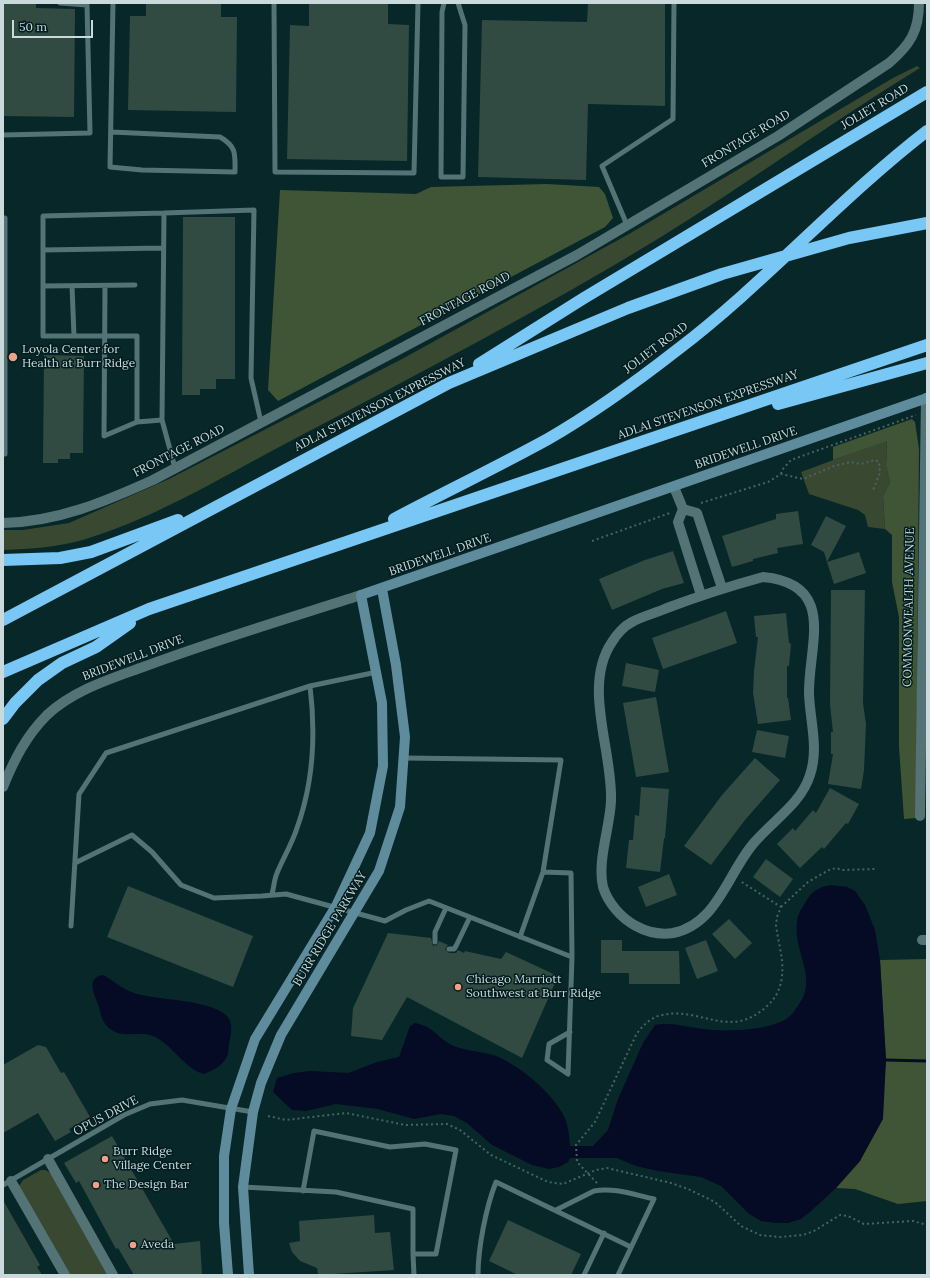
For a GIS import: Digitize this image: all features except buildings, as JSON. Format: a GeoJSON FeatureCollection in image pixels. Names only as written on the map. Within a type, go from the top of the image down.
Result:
{"type":"FeatureCollection","features":[{"type":"Feature","properties":{"kind":"highway","name":"JOLIET ROAD"},"geometry":{"type":"LineString","coordinates":[[449,383],[591,294],[927,92]]}},
{"type":"Feature","properties":{"kind":"highway","name":"JOLIET ROAD"},"geometry":{"type":"LineString","coordinates":[[365,535],[548,438],[609,400],[677,350],[721,314],[822,222],[927,131]]}},
{"type":"Feature","properties":{"kind":"highway","name":"ADLAI STEVENSON EXPRESSWAY"},"geometry":{"type":"LineString","coordinates":[[3,620],[449,383],[628,308],[722,274],[849,238],[927,223]]}},
{"type":"Feature","properties":{"kind":"highway","name":"ADLAI STEVENSON EXPRESSWAY"},"geometry":{"type":"LineString","coordinates":[[3,672],[149,609],[927,345]]}},
{"type":"Feature","properties":{"kind":"highway"},"geometry":{"type":"LineString","coordinates":[[731,412],[774,405],[927,364]]}},
{"type":"Feature","properties":{"kind":"highway"},"geometry":{"type":"LineString","coordinates":[[3,560],[60,558],[91,552],[219,505]]}},
{"type":"Feature","properties":{"kind":"highway"},"geometry":{"type":"LineString","coordinates":[[3,719],[15,703],[38,680],[62,663],[96,647],[149,609]]}},
{"type":"Feature","properties":{"kind":"street","name":"FRONTAGE ROAD"},"geometry":{"type":"LineString","coordinates":[[3,523],[47,519],[79,511],[109,500],[175,468],[570,258],[778,136],[889,63],[903,51],[911,40],[919,16],[919,3]]}},
{"type":"Feature","properties":{"kind":"street","name":"BRIDEWELL DRIVE"},"geometry":{"type":"LineString","coordinates":[[3,787],[16,756],[30,735],[47,715],[71,697],[99,683],[184,651],[382,589],[927,398]]}},
{"type":"Feature","properties":{"kind":"street","name":"COMMONWEALTH AVENUE"},"geometry":{"type":"LineString","coordinates":[[920,816],[927,398]]}},
{"type":"Feature","properties":{"kind":"street"},"geometry":{"type":"LineString","coordinates":[[674,487],[683,509],[678,522],[701,595]]}},
{"type":"Feature","properties":{"kind":"street"},"geometry":{"type":"LineString","coordinates":[[683,509],[697,513],[722,588]]}},
{"type":"Feature","properties":{"kind":"street"},"geometry":{"type":"LineString","coordinates":[[763,577],[785,582],[799,590],[807,598],[812,608],[815,630],[809,685],[814,742],[813,766],[810,777],[798,799],[765,830],[746,853],[711,911],[702,920],[683,931],[668,934],[654,933],[636,927],[623,917],[611,904],[603,887],[602,871],[612,785],[599,698],[600,673],[605,653],[620,632],[630,622],[722,588],[763,577]]}},
{"type":"Feature","properties":{"kind":"street","name":"BURR RIDGE PARKWAY"},"geometry":{"type":"LineString","coordinates":[[249,1275],[243,1187],[253,1112],[261,1083],[281,1035],[356,912],[379,871],[400,807],[404,758],[404,730],[396,665],[382,589]]}},
{"type":"Feature","properties":{"kind":"street","name":"BURR RIDGE PARKWAY"},"geometry":{"type":"LineString","coordinates":[[228,1275],[224,1223],[224,1156],[231,1109],[255,1039],[336,906],[370,833],[383,766],[382,703],[362,595]]}},
{"type":"Feature","properties":{"kind":"street"},"geometry":{"type":"LineString","coordinates":[[48,1159],[113,1275]]}},
{"type":"Feature","properties":{"kind":"street"},"geometry":{"type":"LineString","coordinates":[[7,1183],[65,1275]]}},
{"type":"Feature","properties":{"kind":"lane"},"geometry":{"type":"LineString","coordinates":[[3,134],[90,133],[87,5],[60,3]]}},
{"type":"Feature","properties":{"kind":"lane"},"geometry":{"type":"LineString","coordinates":[[111,132],[220,137],[230,143],[235,153],[235,172],[142,170],[110,167],[113,3]]}},
{"type":"Feature","properties":{"kind":"lane"},"geometry":{"type":"LineString","coordinates":[[274,3],[275,172],[414,173],[418,3]]}},
{"type":"Feature","properties":{"kind":"lane"},"geometry":{"type":"LineString","coordinates":[[444,3],[442,12],[441,177],[463,177],[465,25],[458,3]]}},
{"type":"Feature","properties":{"kind":"lane"},"geometry":{"type":"LineString","coordinates":[[627,225],[602,166],[673,119],[674,3]]}},
{"type":"Feature","properties":{"kind":"lane"},"geometry":{"type":"LineString","coordinates":[[136,422],[137,336],[43,336],[43,216],[254,210],[251,378],[261,422]]}},
{"type":"Feature","properties":{"kind":"lane"},"geometry":{"type":"LineString","coordinates":[[164,213],[162,420],[175,468]]}},
{"type":"Feature","properties":{"kind":"lane"},"geometry":{"type":"LineString","coordinates":[[3,218],[5,218],[5,454],[3,453]]}},
{"type":"Feature","properties":{"kind":"lane"},"geometry":{"type":"LineString","coordinates":[[43,250],[163,248]]}},
{"type":"Feature","properties":{"kind":"lane"},"geometry":{"type":"LineString","coordinates":[[43,286],[135,286]]}},
{"type":"Feature","properties":{"kind":"lane"},"geometry":{"type":"LineString","coordinates":[[72,286],[74,336]]}},
{"type":"Feature","properties":{"kind":"lane"},"geometry":{"type":"LineString","coordinates":[[105,286],[104,436],[136,422],[162,420]]}},
{"type":"Feature","properties":{"kind":"lane"},"geometry":{"type":"LineString","coordinates":[[71,926],[79,794],[106,753],[310,686],[377,672]]}},
{"type":"Feature","properties":{"kind":"lane"},"geometry":{"type":"LineString","coordinates":[[272,894],[276,874],[297,830],[306,803],[311,774],[314,741],[310,686]]}},
{"type":"Feature","properties":{"kind":"lane"},"geometry":{"type":"LineString","coordinates":[[404,758],[561,760],[543,872],[520,937]]}},
{"type":"Feature","properties":{"kind":"lane"},"geometry":{"type":"LineString","coordinates":[[75,863],[132,835],[152,852],[181,885],[214,898],[286,894],[336,906],[385,921],[406,910],[429,901],[572,957]]}},
{"type":"Feature","properties":{"kind":"lane"},"geometry":{"type":"LineString","coordinates":[[543,872],[570,873],[572,957],[570,1032],[568,1074],[547,1060],[549,1044],[570,1032]]}},
{"type":"Feature","properties":{"kind":"lane"},"geometry":{"type":"LineString","coordinates":[[435,942],[435,932],[446,908]]}},
{"type":"Feature","properties":{"kind":"lane"},"geometry":{"type":"LineString","coordinates":[[448,949],[454,949],[470,917]]}},
{"type":"Feature","properties":{"kind":"lane","name":"OPUS DRIVE"},"geometry":{"type":"LineString","coordinates":[[7,1183],[124,1115],[150,1104],[182,1100],[253,1112]]}},
{"type":"Feature","properties":{"kind":"lane"},"geometry":{"type":"LineString","coordinates":[[303,1191],[314,1132],[390,1146],[425,1144],[456,1150],[436,1254],[413,1254]]}},
{"type":"Feature","properties":{"kind":"lane"},"geometry":{"type":"LineString","coordinates":[[478,1275],[479,1257],[490,1199],[496,1182],[631,1247]]}},
{"type":"Feature","properties":{"kind":"lane"},"geometry":{"type":"LineString","coordinates":[[243,1187],[336,1192],[412,1209],[414,1275]]}},
{"type":"Feature","properties":{"kind":"lane"},"geometry":{"type":"LineString","coordinates":[[556,1210],[600,1190],[610,1190],[654,1199],[618,1275]]}},
{"type":"Feature","properties":{"kind":"lane"},"geometry":{"type":"LineString","coordinates":[[584,1275],[604,1233]]}},
{"type":"Feature","properties":{"kind":"path"},"geometry":{"type":"LineString","coordinates":[[592,541],[683,509],[768,482],[781,474],[782,470],[792,460],[921,414]]}},
{"type":"Feature","properties":{"kind":"path"},"geometry":{"type":"LineString","coordinates":[[781,474],[803,479],[834,466],[851,462],[861,464],[875,460],[879,462],[880,473],[873,490]]}},
{"type":"Feature","properties":{"kind":"path"},"geometry":{"type":"LineString","coordinates":[[600,1190],[596,1182],[579,1165],[576,1158],[576,1145],[595,1122],[636,1035],[654,1018],[670,1013],[718,1022],[732,1022],[757,1014],[771,1002],[780,987],[782,978],[782,960],[776,925],[781,907],[808,882],[829,870],[836,868],[842,870],[875,869]]}},
{"type":"Feature","properties":{"kind":"path"},"geometry":{"type":"LineString","coordinates":[[731,876],[781,907]]}},
{"type":"Feature","properties":{"kind":"path"},"geometry":{"type":"LineString","coordinates":[[588,1174],[607,1168],[680,1186],[715,1202],[741,1226],[760,1235],[786,1237],[803,1235],[840,1215],[848,1216],[864,1224],[912,1221],[927,1225]]}},
{"type":"Feature","properties":{"kind":"green space"},"geometry":{"type":"Polygon","coordinates":[[[917,66],[920,68],[726,195],[617,264],[481,340],[194,493],[140,519],[86,539],[45,547],[3,550],[3,530],[23,530],[69,523],[169,479],[402,359],[629,234],[893,78],[917,66]]]}},
{"type":"Feature","properties":{"kind":"green space"},"geometry":{"type":"Polygon","coordinates":[[[547,184],[599,187],[605,194],[613,218],[605,227],[278,401],[268,390],[280,190],[416,194],[431,187],[547,184]]]}},
{"type":"Feature","properties":{"kind":"green space"},"geometry":{"type":"Polygon","coordinates":[[[912,419],[915,422],[919,449],[916,818],[904,819],[899,747],[899,617],[892,582],[892,535],[885,529],[883,496],[890,482],[886,466],[887,441],[833,460],[833,447],[912,419]]]}},
{"type":"Feature","properties":{"kind":"green space"},"geometry":{"type":"Polygon","coordinates":[[[887,440],[886,466],[890,482],[883,496],[885,529],[868,527],[865,515],[858,510],[809,494],[801,472],[887,440]]]}},
{"type":"Feature","properties":{"kind":"green space"},"geometry":{"type":"Polygon","coordinates":[[[927,959],[927,1201],[898,1204],[855,1189],[836,1188],[860,1161],[885,1070],[886,1060],[880,960],[927,959]]]}},
{"type":"Feature","properties":{"kind":"green space"},"geometry":{"type":"Polygon","coordinates":[[[41,1170],[51,1173],[110,1275],[68,1275],[19,1186],[23,1180],[41,1170]]]}},
{"type":"Feature","properties":{"kind":"water"},"geometry":{"type":"Polygon","coordinates":[[[831,885],[847,887],[855,891],[865,905],[875,930],[880,960],[886,1060],[883,1119],[860,1161],[836,1188],[801,1219],[788,1223],[761,1221],[748,1213],[721,1186],[701,1177],[658,1171],[636,1166],[617,1158],[570,1158],[568,1162],[559,1167],[549,1169],[532,1165],[492,1145],[467,1123],[454,1116],[441,1114],[414,1119],[378,1109],[336,1104],[306,1111],[292,1110],[273,1092],[277,1078],[294,1073],[310,1071],[349,1073],[377,1062],[399,1057],[410,1026],[415,1023],[430,1029],[453,1046],[496,1056],[523,1072],[541,1087],[561,1111],[567,1123],[570,1146],[593,1146],[608,1130],[618,1099],[643,1043],[655,1025],[674,1024],[712,1030],[735,1030],[760,1028],[781,1022],[791,1015],[803,997],[806,986],[806,976],[797,934],[798,915],[812,893],[822,887],[831,885]]]}},
{"type":"Feature","properties":{"kind":"water"},"geometry":{"type":"Polygon","coordinates":[[[103,975],[134,993],[195,1003],[218,1010],[226,1015],[229,1018],[231,1029],[226,1059],[218,1067],[204,1074],[186,1064],[165,1044],[153,1036],[148,1034],[117,1033],[106,1026],[93,988],[94,980],[103,975]]]}},
{"type":"Feature","properties":{"kind":"waterway"},"geometry":{"type":"LineString","coordinates":[[886,1060],[927,1061]]}},
{"type":"Feature","properties":{"kind":"place","name":"Loyola Center for Health at Burr Ridge"},"geometry":{"type":"Point","coordinates":[13,357]}},
{"type":"Feature","properties":{"kind":"place","name":"Chicago Marriott Southwest at Burr Ridge"},"geometry":{"type":"Point","coordinates":[458,987]}},
{"type":"Feature","properties":{"kind":"place","name":"Burr Ridge Village Center"},"geometry":{"type":"Point","coordinates":[105,1159]}},
{"type":"Feature","properties":{"kind":"place","name":"The Design Bar"},"geometry":{"type":"Point","coordinates":[96,1185]}},
{"type":"Feature","properties":{"kind":"place","name":"Aveda"},"geometry":{"type":"Point","coordinates":[133,1245]}}]}
